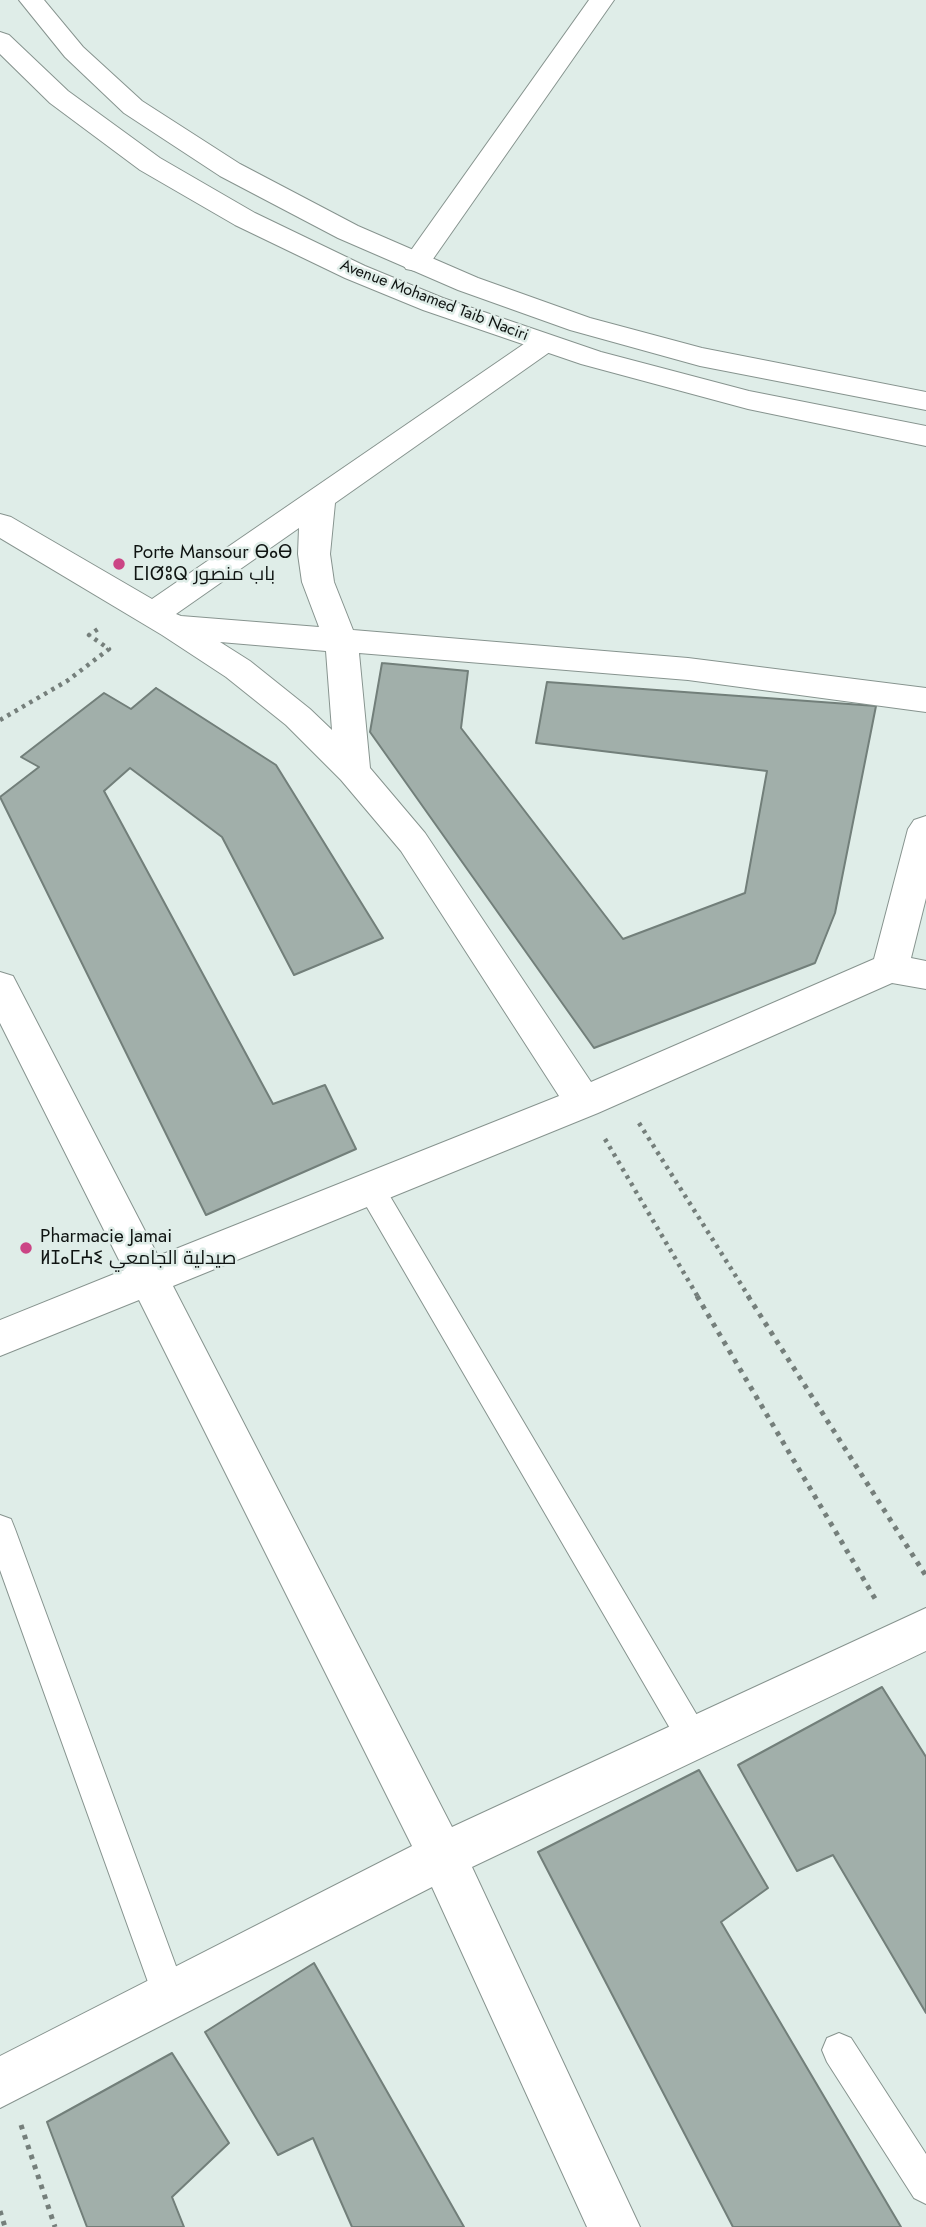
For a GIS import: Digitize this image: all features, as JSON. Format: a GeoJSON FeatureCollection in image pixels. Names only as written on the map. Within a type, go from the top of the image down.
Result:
{"type":"FeatureCollection","features":[{"type":"Feature","properties":{"kind":"street","name":"Avenue Mohamed Taib Naciri"},"geometry":{"type":"LineString","coordinates":[[31,0],[74,52],[102,79],[133,107],[179,139],[285,201],[416,262],[523,305],[640,342],[762,371],[926,401]]}},
{"type":"Feature","properties":{"kind":"street"},"geometry":{"type":"LineString","coordinates":[[416,262],[602,0]]}},
{"type":"Feature","properties":{"kind":"street","name":"Avenue Mohamed Taib Naciri"},"geometry":{"type":"LineString","coordinates":[[0,40],[31,72],[102,131],[150,164],[215,203],[355,272],[433,304],[544,343],[655,376],[734,397],[926,436]]}},
{"type":"Feature","properties":{"kind":"street"},"geometry":{"type":"LineString","coordinates":[[154,615],[544,343]]}},
{"type":"Feature","properties":{"kind":"street"},"geometry":{"type":"LineString","coordinates":[[320,499],[314,554],[318,582],[327,611],[341,639],[353,771]]}},
{"type":"Feature","properties":{"kind":"street"},"geometry":{"type":"LineString","coordinates":[[0,524],[239,669],[298,717],[353,771],[413,842],[600,1094]]}},
{"type":"Feature","properties":{"kind":"street"},"geometry":{"type":"LineString","coordinates":[[154,615],[341,639],[688,669],[926,700]]}},
{"type":"Feature","properties":{"kind":"street"},"geometry":{"type":"LineString","coordinates":[[0,1338],[908,972],[926,829]]}},
{"type":"Feature","properties":{"kind":"street"},"geometry":{"type":"LineString","coordinates":[[0,986],[442,1856],[614,2227]]}},
{"type":"Feature","properties":{"kind":"street"},"geometry":{"type":"LineString","coordinates":[[3,2082],[442,1856],[913,1635]]}},
{"type":"Feature","properties":{"kind":"lane"},"geometry":{"type":"LineString","coordinates":[[371,1189],[693,1738]]}},
{"type":"Feature","properties":{"kind":"lane"},"geometry":{"type":"LineString","coordinates":[[0,1529],[170,1996]]}},
{"type":"Feature","properties":{"kind":"lane"},"geometry":{"type":"LineString","coordinates":[[839,2050],[926,2186]]}},
{"type":"Feature","properties":{"kind":"path"},"geometry":{"type":"LineString","coordinates":[[0,720],[67,681],[109,649],[89,635],[154,615]]}},
{"type":"Feature","properties":{"kind":"path"},"geometry":{"type":"LineString","coordinates":[[600,1094],[926,1576]]}},
{"type":"Feature","properties":{"kind":"path"},"geometry":{"type":"LineString","coordinates":[[600,1094],[913,1635]]}},
{"type":"Feature","properties":{"kind":"path"},"geometry":{"type":"LineString","coordinates":[[3,2082],[55,2227]]}},
{"type":"Feature","properties":{"kind":"path"},"geometry":{"type":"LineString","coordinates":[[0,2211],[5,2227]]}},
{"type":"Feature","properties":{"kind":"building"},"geometry":{"type":"Polygon","coordinates":[[[382,663],[468,671],[461,728],[623,939],[745,893],[767,771],[536,743],[547,682],[876,706],[835,913],[815,963],[594,1048],[370,732],[382,663]]]}},
{"type":"Feature","properties":{"kind":"building"},"geometry":{"type":"Polygon","coordinates":[[[156,688],[276,765],[383,938],[294,975],[222,837],[130,768],[104,791],[273,1104],[325,1085],[356,1149],[206,1215],[0,797],[39,767],[21,757],[104,693],[131,709],[156,688]]]}},
{"type":"Feature","properties":{"kind":"building"},"geometry":{"type":"Polygon","coordinates":[[[882,1687],[926,1757],[926,2013],[833,1855],[797,1871],[738,1765],[882,1687]]]}},
{"type":"Feature","properties":{"kind":"building"},"geometry":{"type":"Polygon","coordinates":[[[699,1770],[768,1888],[721,1922],[901,2227],[733,2227],[538,1852],[699,1770]]]}},
{"type":"Feature","properties":{"kind":"building"},"geometry":{"type":"Polygon","coordinates":[[[314,1963],[464,2227],[352,2227],[313,2138],[278,2155],[205,2032],[314,1963]]]}},
{"type":"Feature","properties":{"kind":"building"},"geometry":{"type":"Polygon","coordinates":[[[172,2053],[229,2143],[172,2197],[184,2227],[87,2227],[47,2122],[172,2053]]]}},
{"type":"Feature","properties":{"kind":"place","name":"Porte Mansour ⴱⴰⴱ ⵎⵏⵚⵓⵕ باب منصور"},"geometry":{"type":"Point","coordinates":[119,564]}},
{"type":"Feature","properties":{"kind":"place","name":"Pharmacie Jamai ⵍⵊⴰⵎⵄⵉ صيدلية الجامعي"},"geometry":{"type":"Point","coordinates":[26,1248]}}]}
